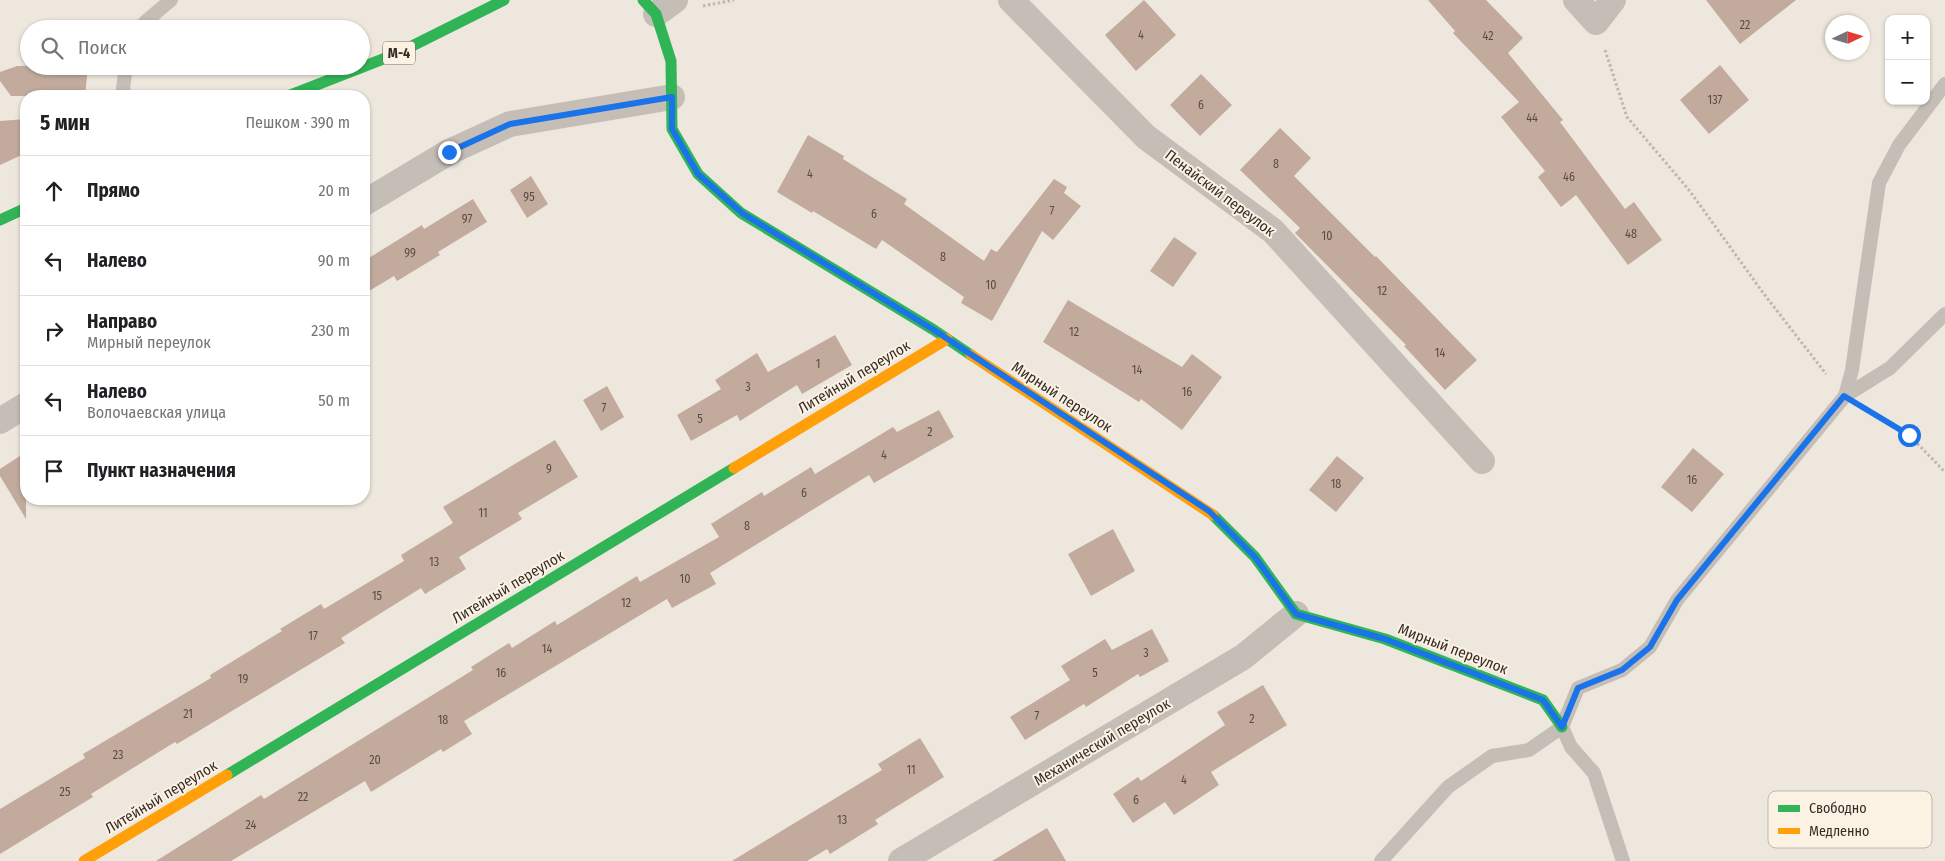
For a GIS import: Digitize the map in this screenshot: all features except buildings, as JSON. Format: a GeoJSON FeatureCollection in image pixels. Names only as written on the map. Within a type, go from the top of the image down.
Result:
{"type":"FeatureCollection","features":[{"type":"Feature","properties":{"kind":"main road","name":"М-4"},"geometry":{"type":"LineString","coordinates":[[370,64],[396,54],[504,0]]}},
{"type":"Feature","properties":{"kind":"main road","name":"Мирный переулок"},"geometry":{"type":"LineString","coordinates":[[658,5],[671,61],[672,129],[698,174],[742,213],[947,339],[1209,511],[1255,557],[1296,614],[1385,639],[1543,700],[1562,727]]}},
{"type":"Feature","properties":{"kind":"main road","name":"М-4"},"geometry":{"type":"LineString","coordinates":[[303,90],[342,75]]}},
{"type":"Feature","properties":{"kind":"main road"},"geometry":{"type":"LineString","coordinates":[[0,220],[20,211]]}},
{"type":"Feature","properties":{"kind":"main road","name":"Литейный переулок"},"geometry":{"type":"LineString","coordinates":[[84,861],[947,339]]}},
{"type":"Feature","properties":{"kind":"street","name":"Пенайский переулок"},"geometry":{"type":"LineString","coordinates":[[1011,0],[1146,137],[1273,231],[1482,461]]}},
{"type":"Feature","properties":{"kind":"street"},"geometry":{"type":"LineString","coordinates":[[1576,0],[1596,22],[1612,0]]}},
{"type":"Feature","properties":{"kind":"street"},"geometry":{"type":"LineString","coordinates":[[370,199],[449,152],[510,124],[672,97]]}},
{"type":"Feature","properties":{"kind":"street"},"geometry":{"type":"LineString","coordinates":[[0,421],[20,409]]}},
{"type":"Feature","properties":{"kind":"street","name":"Механический переулок"},"geometry":{"type":"LineString","coordinates":[[901,861],[1243,658],[1296,614]]}},
{"type":"Feature","properties":{"kind":"lane"},"geometry":{"type":"LineString","coordinates":[[147,20],[171,0]]}},
{"type":"Feature","properties":{"kind":"lane"},"geometry":{"type":"LineString","coordinates":[[123,90],[125,75]]}},
{"type":"Feature","properties":{"kind":"lane"},"geometry":{"type":"LineString","coordinates":[[1844,396],[1852,370],[1879,184],[1899,145],[1945,84]]}},
{"type":"Feature","properties":{"kind":"lane"},"geometry":{"type":"LineString","coordinates":[[1381,861],[1448,787],[1492,756],[1530,750],[1562,727],[1578,688],[1622,670],[1650,647],[1677,600],[1844,396],[1890,368],[1945,314]]}},
{"type":"Feature","properties":{"kind":"lane"},"geometry":{"type":"LineString","coordinates":[[1562,727],[1571,747],[1594,773],[1623,861]]}},
{"type":"Feature","properties":{"kind":"path"},"geometry":{"type":"LineString","coordinates":[[1596,22],[1627,117],[1689,190],[1814,360],[1844,396],[1909,435],[1945,472]]}},
{"type":"Feature","properties":{"kind":"traffic: fast"},"geometry":{"type":"LineString","coordinates":[[370,64],[396,54],[504,0]]}},
{"type":"Feature","properties":{"kind":"traffic: fast"},"geometry":{"type":"LineString","coordinates":[[643,0],[656,14],[671,61],[672,129],[698,174],[741,213],[934,330],[971,355]]}},
{"type":"Feature","properties":{"kind":"traffic: fast"},"geometry":{"type":"LineString","coordinates":[[303,90],[342,75]]}},
{"type":"Feature","properties":{"kind":"traffic: fast"},"geometry":{"type":"LineString","coordinates":[[0,220],[20,211]]}},
{"type":"Feature","properties":{"kind":"traffic: fast"},"geometry":{"type":"LineString","coordinates":[[227,775],[734,468]]}},
{"type":"Feature","properties":{"kind":"traffic: fast"},"geometry":{"type":"LineString","coordinates":[[1213,515],[1255,557],[1296,614],[1385,639],[1543,700],[1562,727]]}},
{"type":"Feature","properties":{"kind":"traffic: slow"},"geometry":{"type":"LineString","coordinates":[[734,468],[947,339]]}},
{"type":"Feature","properties":{"kind":"traffic: slow"},"geometry":{"type":"LineString","coordinates":[[971,355],[1213,515]]}},
{"type":"Feature","properties":{"kind":"traffic: slow"},"geometry":{"type":"LineString","coordinates":[[84,861],[227,775]]}},
{"type":"Feature","properties":{"kind":"route"},"geometry":{"type":"LineString","coordinates":[[449,152],[510,124],[672,97],[672,129],[698,174],[742,213],[934,330],[1209,511],[1255,557],[1296,614],[1385,639],[1543,700],[1562,727],[1578,688],[1622,670],[1650,647],[1677,600],[1844,396],[1909,435]]}}]}
